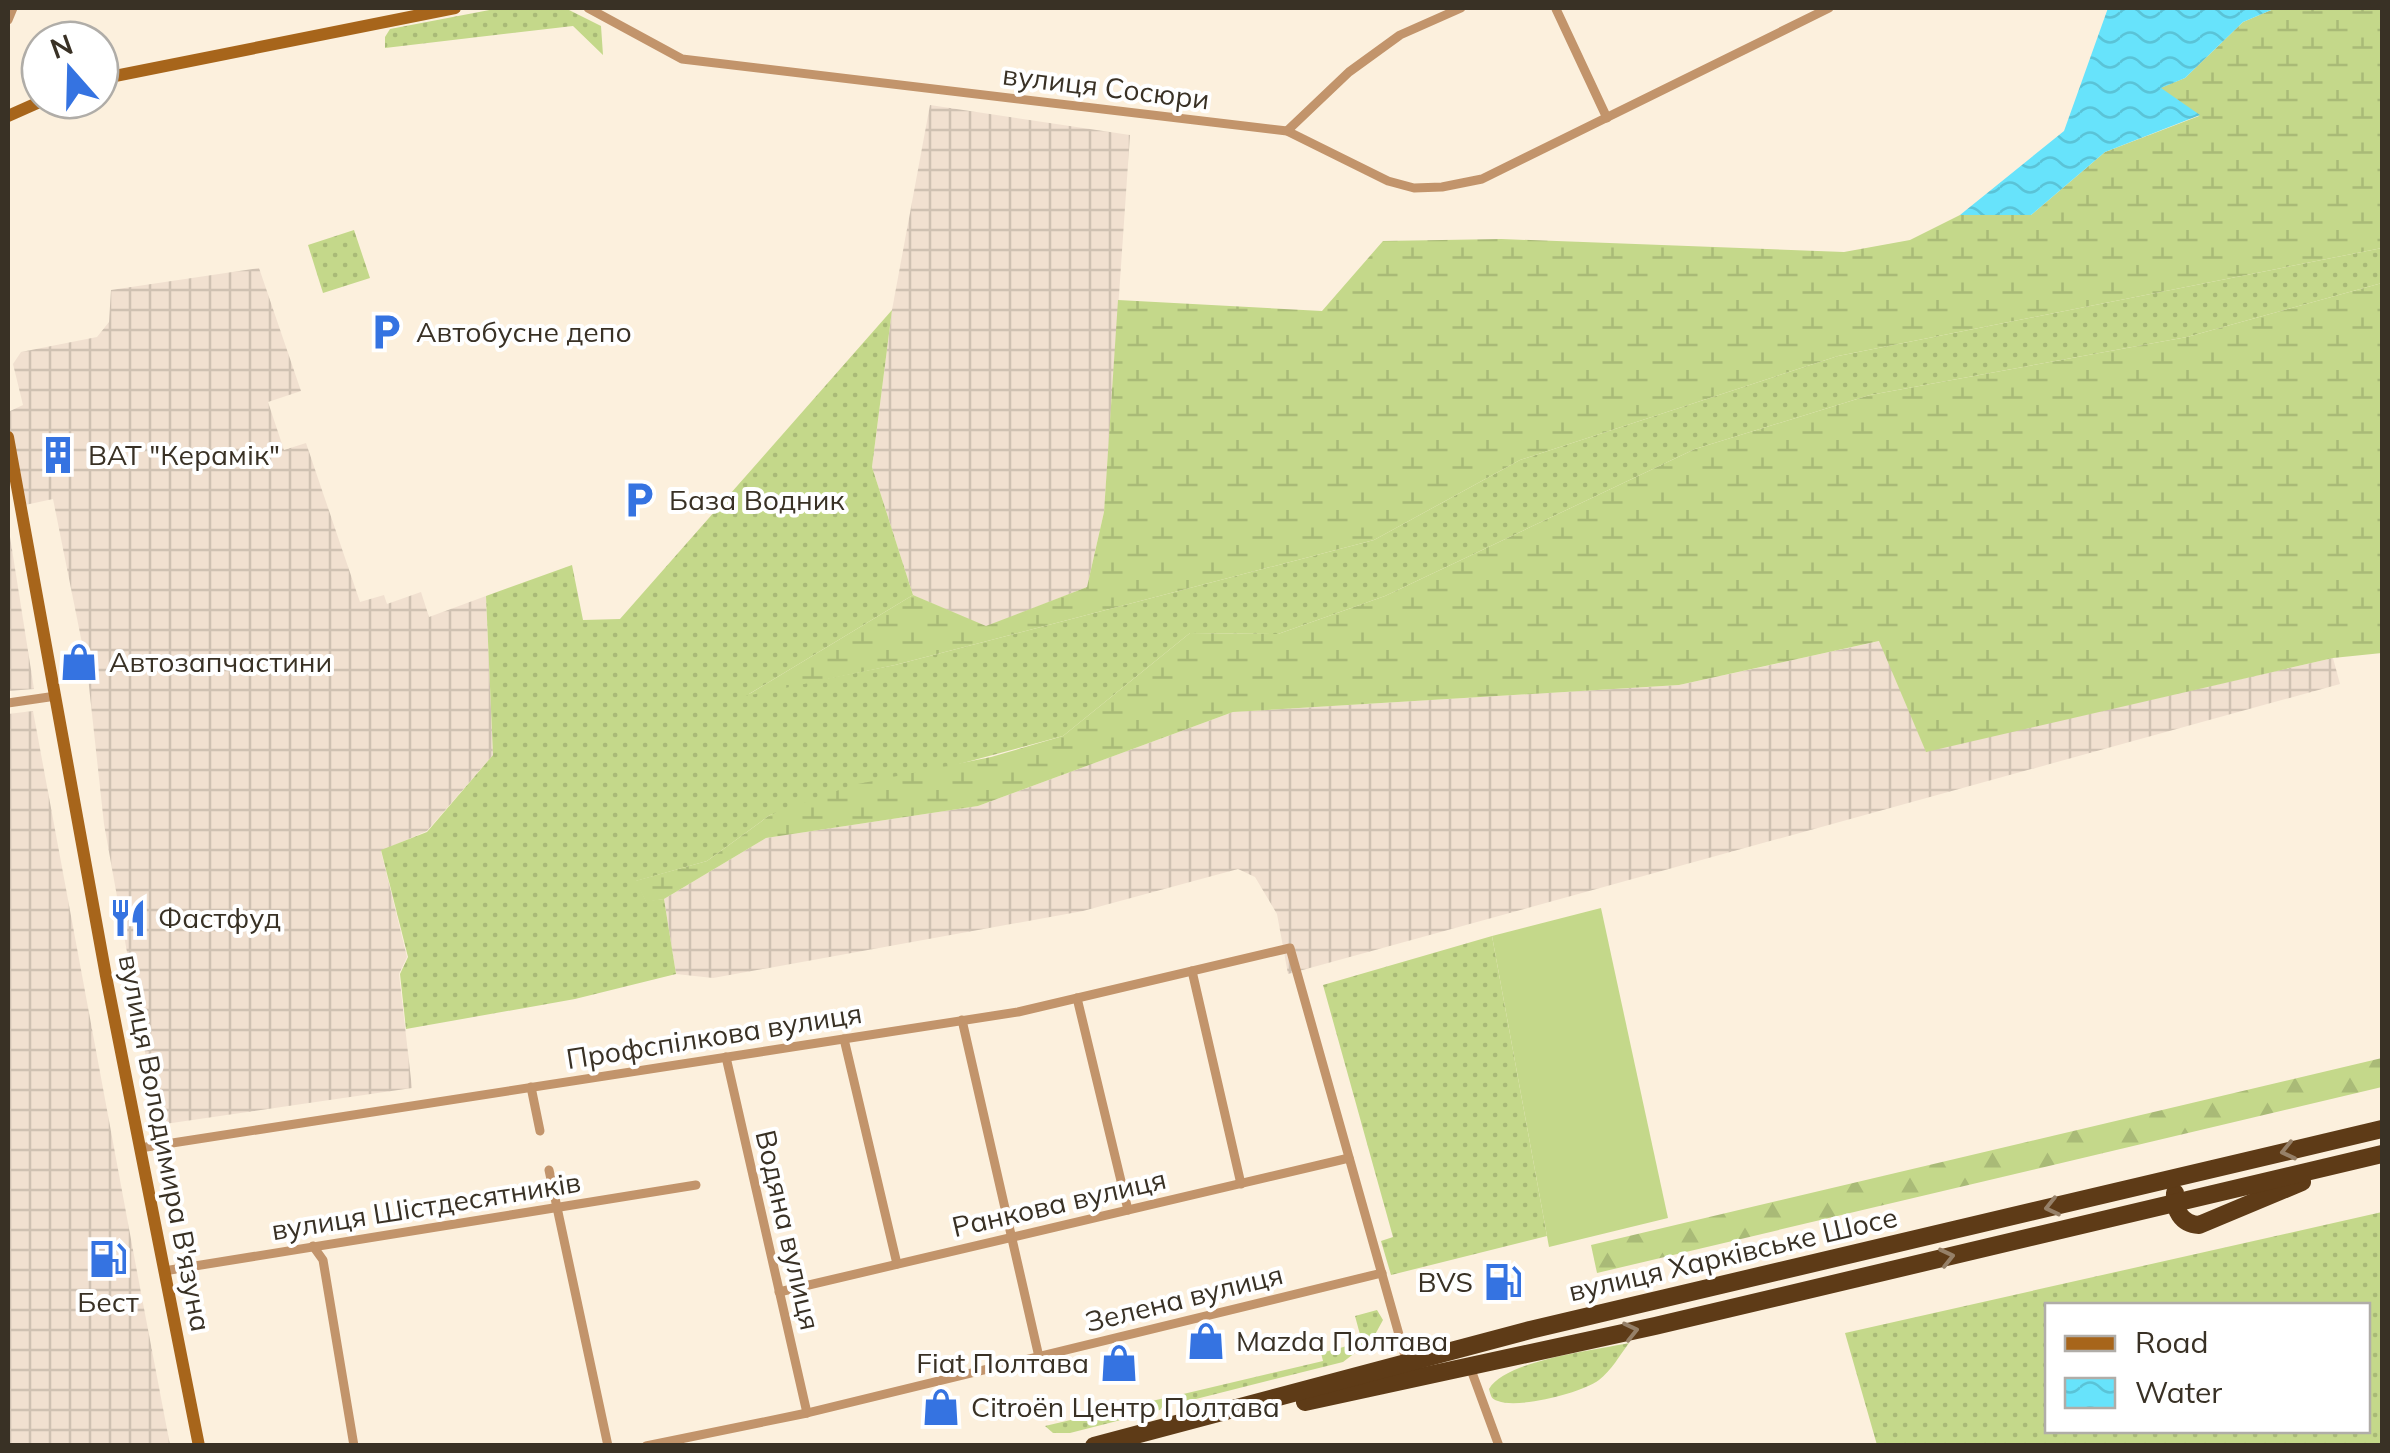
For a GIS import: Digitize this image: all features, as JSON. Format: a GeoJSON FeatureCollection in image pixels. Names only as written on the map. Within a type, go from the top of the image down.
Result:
{"type":"FeatureCollection","features":[{"type":"Feature","properties":{"kind":"highway","name":"вулиця Харківське Шосе"},"geometry":{"type":"LineString","coordinates":[[1096,1445],[1409,1371],[1565,1322],[2382,1129]]}},
{"type":"Feature","properties":{"kind":"highway","name":"вулиця Харківське Шосе"},"geometry":{"type":"LineString","coordinates":[[1409,1371],[1470,1367],[2382,1154]]}},
{"type":"Feature","properties":{"kind":"highway"},"geometry":{"type":"LineString","coordinates":[[2191,1174],[2176,1188],[2175,1203],[2182,1219],[2190,1225],[2200,1225],[2345,1163]]}},
{"type":"Feature","properties":{"kind":"main road"},"geometry":{"type":"LineString","coordinates":[[120,74],[388,14],[455,8]]}},
{"type":"Feature","properties":{"kind":"main road","name":"вулиця Володимира В'язуна"},"geometry":{"type":"LineString","coordinates":[[8,437],[199,1446]]}},
{"type":"Feature","properties":{"kind":"street"},"geometry":{"type":"LineString","coordinates":[[8,20],[13,8]]}},
{"type":"Feature","properties":{"kind":"street","name":"вулиця Сосюри"},"geometry":{"type":"LineString","coordinates":[[588,8],[682,59],[1287,131],[1388,181],[1414,188],[1442,188],[1482,179],[1829,8]]}},
{"type":"Feature","properties":{"kind":"street"},"geometry":{"type":"LineString","coordinates":[[1287,131],[1349,72],[1400,34],[1457,8]]}},
{"type":"Feature","properties":{"kind":"street"},"geometry":{"type":"LineString","coordinates":[[1556,9],[1607,118]]}},
{"type":"Feature","properties":{"kind":"street"},"geometry":{"type":"LineString","coordinates":[[8,103],[8,115]]}},
{"type":"Feature","properties":{"kind":"street"},"geometry":{"type":"LineString","coordinates":[[8,703],[56,696]]}},
{"type":"Feature","properties":{"kind":"street","name":"Профспілкова вулиця"},"geometry":{"type":"LineString","coordinates":[[140,1148],[962,1020],[1077,998],[1290,948],[1349,1158]]}},
{"type":"Feature","properties":{"kind":"street"},"geometry":{"type":"LineString","coordinates":[[1192,971],[1241,1184]]}},
{"type":"Feature","properties":{"kind":"street"},"geometry":{"type":"LineString","coordinates":[[1077,998],[1128,1210]]}},
{"type":"Feature","properties":{"kind":"street"},"geometry":{"type":"LineString","coordinates":[[962,1020],[1040,1356]]}},
{"type":"Feature","properties":{"kind":"street"},"geometry":{"type":"LineString","coordinates":[[844,1039],[897,1264]]}},
{"type":"Feature","properties":{"kind":"street","name":"Водяна вулиця"},"geometry":{"type":"LineString","coordinates":[[726,1057],[807,1413]]}},
{"type":"Feature","properties":{"kind":"street"},"geometry":{"type":"LineString","coordinates":[[531,1087],[540,1131]]}},
{"type":"Feature","properties":{"kind":"street"},"geometry":{"type":"LineString","coordinates":[[1349,1158],[1409,1371]]}},
{"type":"Feature","properties":{"kind":"street","name":"Ранкова вулиця"},"geometry":{"type":"LineString","coordinates":[[779,1292],[1349,1158]]}},
{"type":"Feature","properties":{"kind":"street"},"geometry":{"type":"LineString","coordinates":[[548,1170],[608,1446]]}},
{"type":"Feature","properties":{"kind":"street","name":"вулиця Шістдесятників"},"geometry":{"type":"LineString","coordinates":[[164,1270],[696,1185]]}},
{"type":"Feature","properties":{"kind":"street"},"geometry":{"type":"LineString","coordinates":[[313,1246],[323,1260],[354,1446]]}},
{"type":"Feature","properties":{"kind":"street","name":"Зелена вулиця"},"geometry":{"type":"LineString","coordinates":[[646,1446],[807,1413],[1382,1273]]}},
{"type":"Feature","properties":{"kind":"street"},"geometry":{"type":"LineString","coordinates":[[1470,1367],[1499,1446]]}},
{"type":"Feature","properties":{"kind":"shaded area"},"geometry":{"type":"Polygon","coordinates":[[[930,105],[1130,135],[1104,512],[1087,587],[986,627],[913,595],[872,467],[892,310],[930,105]]]}},
{"type":"Feature","properties":{"kind":"shaded area","name":"ВАТ \"Керамік\""},"geometry":{"type":"Polygon","coordinates":[[[259,268],[301,391],[268,402],[284,450],[306,443],[360,602],[384,595],[387,604],[421,592],[429,617],[486,596],[493,755],[427,831],[381,851],[407,957],[399,974],[412,1088],[158,1125],[104,824],[87,668],[53,499],[25,505],[8,428],[8,412],[23,405],[13,364],[21,352],[97,337],[109,322],[111,290],[259,268]]]}},
{"type":"Feature","properties":{"kind":"shaded area"},"geometry":{"type":"Polygon","coordinates":[[[8,524],[34,689],[8,691],[8,524]]]}},
{"type":"Feature","properties":{"kind":"shaded area"},"geometry":{"type":"Polygon","coordinates":[[[1880,641],[1926,751],[2333,658],[2340,684],[1288,974],[1277,914],[1255,877],[1238,869],[1083,911],[713,978],[676,974],[664,899],[766,838],[978,806],[1233,712],[1679,685],[1880,641]]]}},
{"type":"Feature","properties":{"kind":"shaded area"},"geometry":{"type":"Polygon","coordinates":[[[33,711],[170,1445],[8,1445],[8,714],[33,711]]]}},
{"type":"Feature","properties":{"kind":"green space"},"geometry":{"type":"Polygon","coordinates":[[[500,8],[565,8],[601,26],[603,55],[573,26],[385,48],[390,29],[500,8]]]}},
{"type":"Feature","properties":{"kind":"green space"},"geometry":{"type":"Polygon","coordinates":[[[2276,8],[2382,8],[2382,248],[1838,356],[1520,460],[1374,540],[895,665],[746,696],[913,595],[986,626],[1087,587],[1104,512],[1118,300],[1322,311],[1383,241],[1501,239],[1844,252],[1910,240],[1960,215],[2031,215],[2105,152],[2199,116],[2160,88],[2185,78],[2243,22],[2276,8]]]}},
{"type":"Feature","properties":{"kind":"green space"},"geometry":{"type":"Polygon","coordinates":[[[354,230],[370,278],[323,293],[308,245],[354,230]]]}},
{"type":"Feature","properties":{"kind":"green space"},"geometry":{"type":"Polygon","coordinates":[[[2382,248],[2382,283],[2187,337],[1870,395],[1695,449],[1385,596],[1278,634],[1190,633],[1063,736],[770,815],[707,861],[636,881],[646,901],[664,899],[676,974],[575,999],[406,1029],[400,974],[408,957],[381,850],[427,832],[493,755],[486,596],[572,565],[583,620],[620,619],[892,310],[872,467],[913,595],[749,694],[895,665],[1374,540],[1520,460],[1838,356],[2382,248]]]}},
{"type":"Feature","properties":{"kind":"green space"},"geometry":{"type":"Polygon","coordinates":[[[2382,283],[2382,653],[2333,658],[1926,752],[1879,641],[1679,685],[1233,712],[978,806],[766,838],[664,899],[646,902],[635,881],[707,861],[770,815],[853,785],[991,757],[1063,736],[1190,633],[1278,634],[1385,596],[1695,449],[1870,395],[2187,337],[2382,283]]]}},
{"type":"Feature","properties":{"kind":"green space"},"geometry":{"type":"Polygon","coordinates":[[[1601,908],[1668,1218],[1549,1247],[1492,936],[1601,908]]]}},
{"type":"Feature","properties":{"kind":"green space"},"geometry":{"type":"Polygon","coordinates":[[[1492,936],[1547,1236],[1391,1275],[1381,1241],[1393,1237],[1323,985],[1492,936]]]}},
{"type":"Feature","properties":{"kind":"green space"},"geometry":{"type":"Polygon","coordinates":[[[2382,1058],[2382,1087],[1597,1273],[1591,1245],[2382,1058]]]}},
{"type":"Feature","properties":{"kind":"green space"},"geometry":{"type":"Polygon","coordinates":[[[2382,1212],[2382,1445],[1877,1445],[1845,1333],[2382,1212]]]}},
{"type":"Feature","properties":{"kind":"green space"},"geometry":{"type":"Polygon","coordinates":[[[1377,1310],[1383,1320],[1372,1340],[1343,1362],[1188,1401],[1179,1395],[1323,1361],[1321,1353],[1362,1342],[1355,1316],[1377,1310]]]}},
{"type":"Feature","properties":{"kind":"green space"},"geometry":{"type":"Polygon","coordinates":[[[1629,1343],[1603,1376],[1579,1390],[1520,1403],[1498,1401],[1491,1395],[1489,1389],[1513,1371],[1553,1358],[1629,1343]]]}},
{"type":"Feature","properties":{"kind":"green space"},"geometry":{"type":"Polygon","coordinates":[[[1169,1397],[1160,1410],[1070,1433],[1053,1433],[1045,1426],[1169,1397]]]}},
{"type":"Feature","properties":{"kind":"water"},"geometry":{"type":"Polygon","coordinates":[[[2108,8],[2276,8],[2243,22],[2185,78],[2161,88],[2200,115],[2105,152],[2031,215],[1960,215],[2064,131],[2108,8]]]}},
{"type":"Feature","properties":{"kind":"place","name":"Автобусне депо"},"geometry":{"type":"Point","coordinates":[386,332]}},
{"type":"Feature","properties":{"kind":"place","name":"ВАТ \"Керамік\""},"geometry":{"type":"Point","coordinates":[58,455]}},
{"type":"Feature","properties":{"kind":"place","name":"База Водник"},"geometry":{"type":"Point","coordinates":[639,500]}},
{"type":"Feature","properties":{"kind":"place","name":"Автозапчастини"},"geometry":{"type":"Point","coordinates":[79,662]}},
{"type":"Feature","properties":{"kind":"place","name":"Фастфуд"},"geometry":{"type":"Point","coordinates":[128,918]}},
{"type":"Feature","properties":{"kind":"place","name":"Бест"},"geometry":{"type":"Point","coordinates":[108,1259]}},
{"type":"Feature","properties":{"kind":"place","name":"BVS"},"geometry":{"type":"Point","coordinates":[1503,1282]}},
{"type":"Feature","properties":{"kind":"place","name":"Mazda Полтава"},"geometry":{"type":"Point","coordinates":[1206,1341]}},
{"type":"Feature","properties":{"kind":"place","name":"Fiat Полтава"},"geometry":{"type":"Point","coordinates":[1119,1363]}},
{"type":"Feature","properties":{"kind":"place","name":"Citroën Центр Полтава"},"geometry":{"type":"Point","coordinates":[941,1407]}}]}
